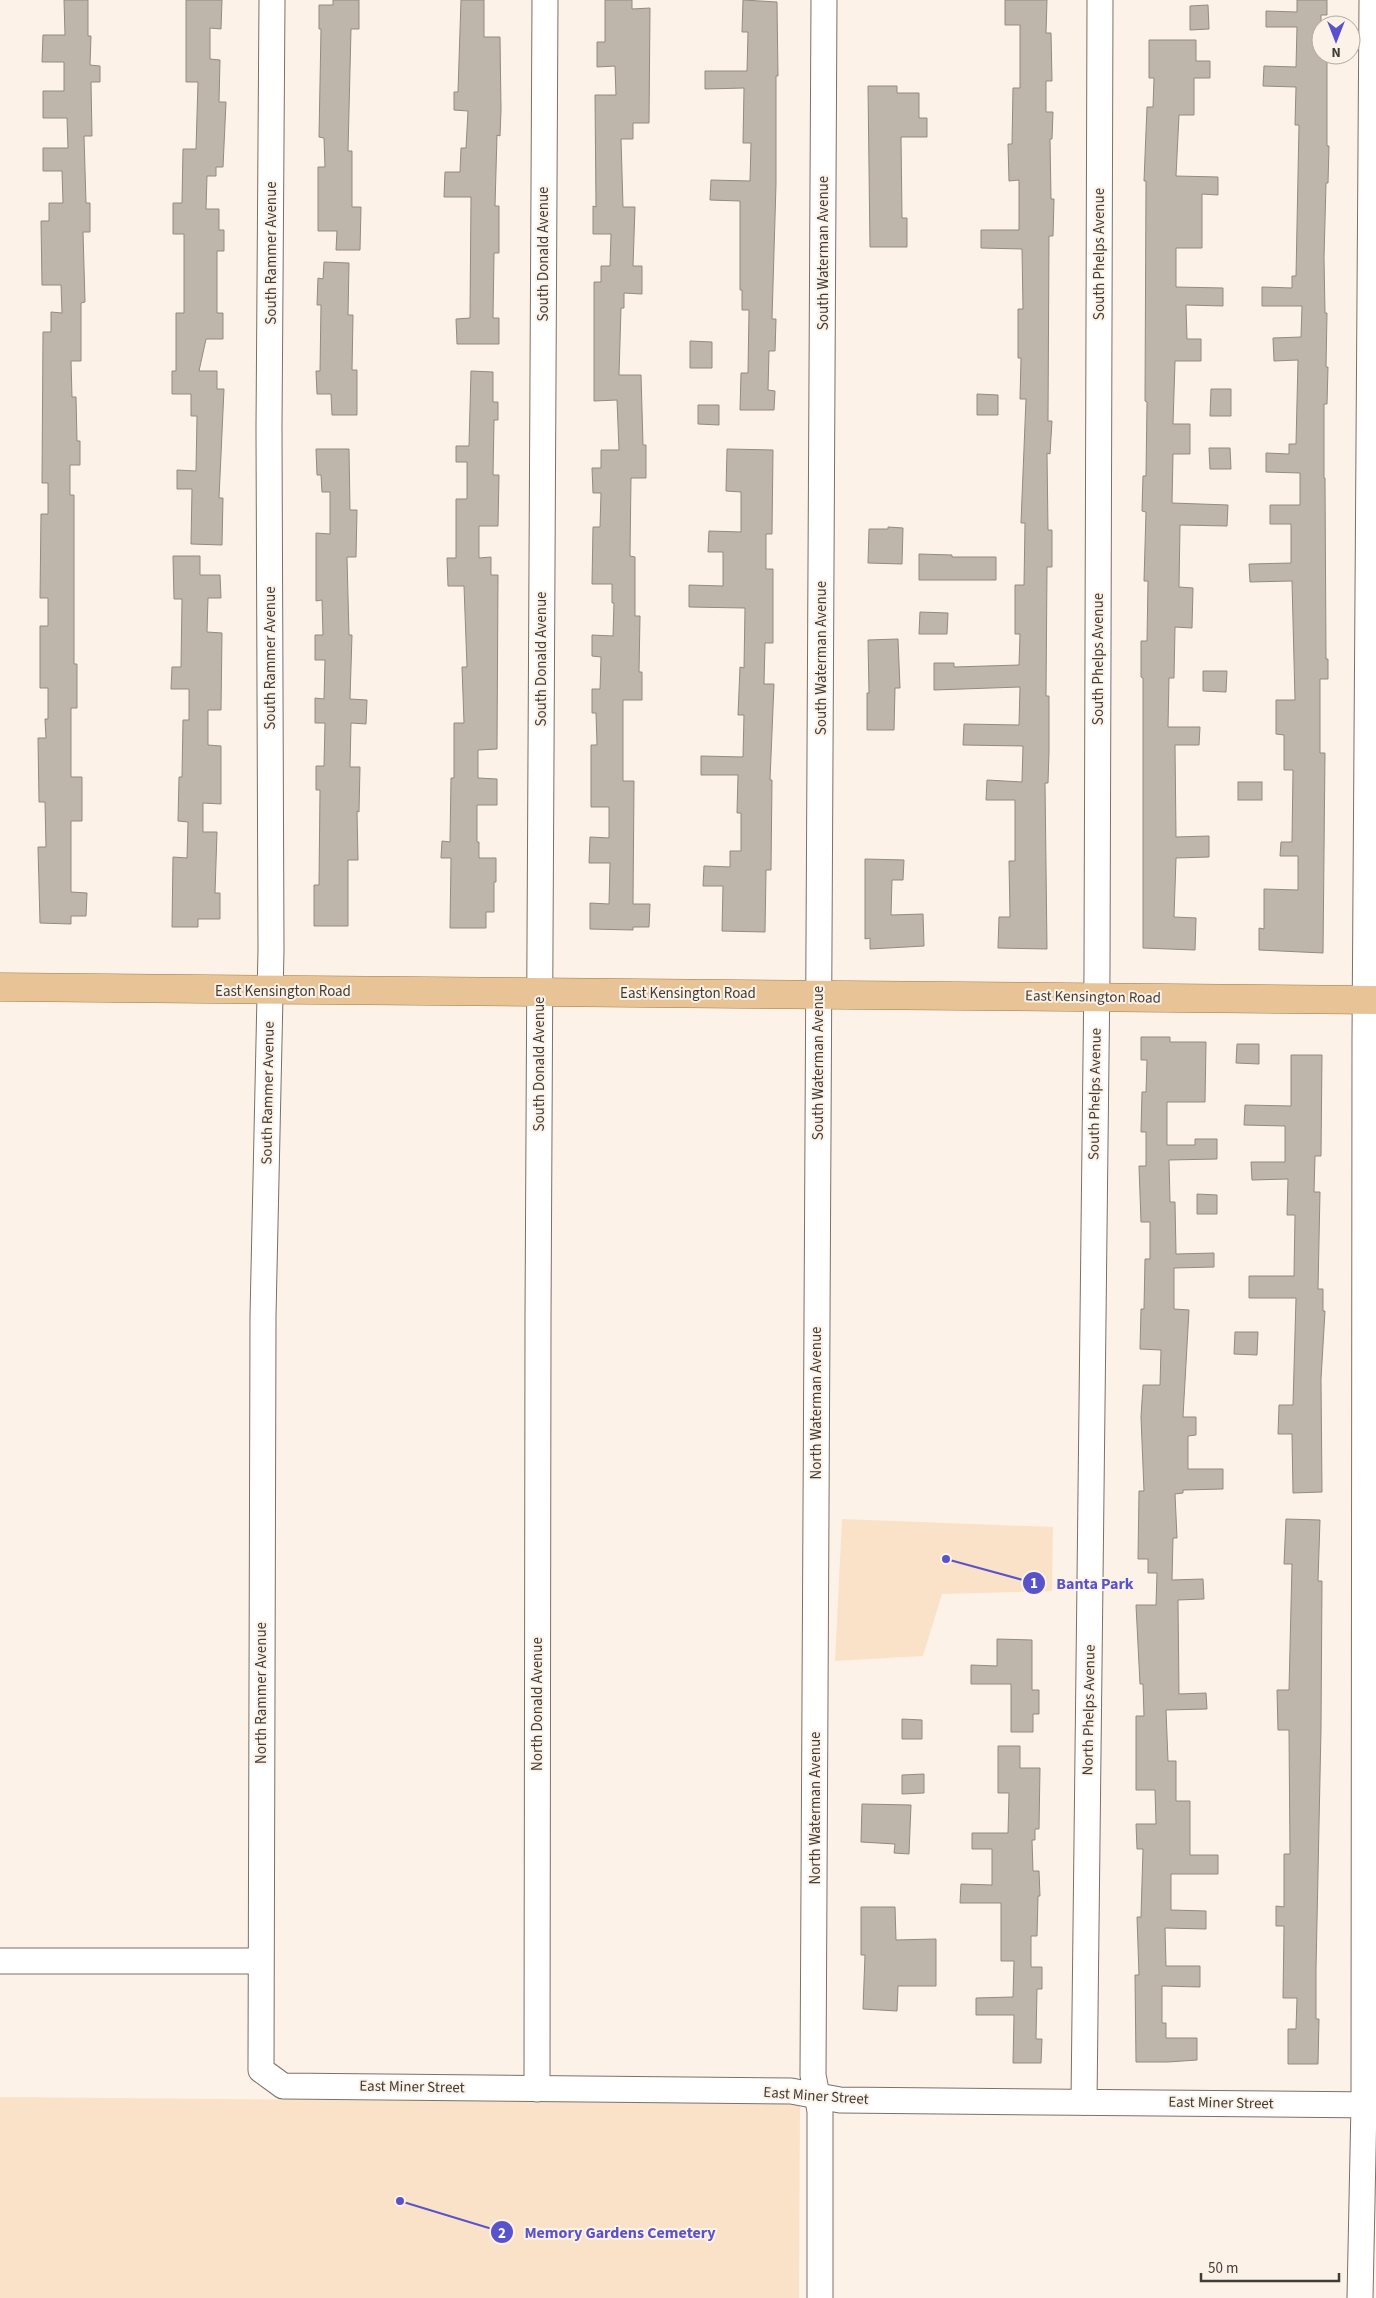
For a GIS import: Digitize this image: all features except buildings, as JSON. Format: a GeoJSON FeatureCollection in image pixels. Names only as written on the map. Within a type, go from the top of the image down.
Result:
{"type":"FeatureCollection","features":[{"type":"Feature","properties":{"kind":"main road","name":"East Kensington Road"},"geometry":{"type":"LineString","coordinates":[[0,987],[1370,1000]]}},
{"type":"Feature","properties":{"kind":"street","name":"South Rammer Avenue"},"geometry":{"type":"LineString","coordinates":[[263,1316],[271,991],[270,419],[272,0]]}},
{"type":"Feature","properties":{"kind":"street","name":"South Donald Avenue"},"geometry":{"type":"LineString","coordinates":[[538,1319],[544,0]]}},
{"type":"Feature","properties":{"kind":"street","name":"South Waterman Avenue"},"geometry":{"type":"LineString","coordinates":[[817,1317],[824,0]]}},
{"type":"Feature","properties":{"kind":"street","name":"South Phelps Avenue"},"geometry":{"type":"LineString","coordinates":[[1093,1318],[1100,0]]}},
{"type":"Feature","properties":{"kind":"street"},"geometry":{"type":"LineString","coordinates":[[1360,2298],[1370,2105],[1363,1511],[1370,1000],[1372,0]]}},
{"type":"Feature","properties":{"kind":"street","name":"North Rammer Avenue"},"geometry":{"type":"LineString","coordinates":[[261,2070],[263,1316]]}},
{"type":"Feature","properties":{"kind":"street","name":"North Waterman Avenue"},"geometry":{"type":"LineString","coordinates":[[817,1317],[814,2075],[820,2110],[820,2298]]}},
{"type":"Feature","properties":{"kind":"street","name":"North Phelps Avenue"},"geometry":{"type":"LineString","coordinates":[[1084,2102],[1093,1318]]}},
{"type":"Feature","properties":{"kind":"street","name":"North Donald Avenue"},"geometry":{"type":"LineString","coordinates":[[537,2089],[538,1319]]}},
{"type":"Feature","properties":{"kind":"street"},"geometry":{"type":"LineString","coordinates":[[0,1961],[260,1961]]}},
{"type":"Feature","properties":{"kind":"street","name":"East Miner Street"},"geometry":{"type":"LineString","coordinates":[[261,2070],[283,2086],[791,2091],[840,2100],[1370,2105]]}},
{"type":"Feature","properties":{"kind":"shaded area"},"geometry":{"type":"Polygon","coordinates":[[[842,1519],[1053,1527],[1052,1591],[942,1594],[923,1656],[835,1661],[842,1519]]]}},
{"type":"Feature","properties":{"kind":"shaded area"},"geometry":{"type":"Polygon","coordinates":[[[0,2097],[800,2104],[799,2298],[0,2298],[0,2097]]]}},
{"type":"Feature","properties":{"kind":"place","name":"Banta Park"},"geometry":{"type":"Point","coordinates":[946,1559]}},
{"type":"Feature","properties":{"kind":"place","name":"Memory Gardens Cemetery"},"geometry":{"type":"Point","coordinates":[400,2201]}}]}
